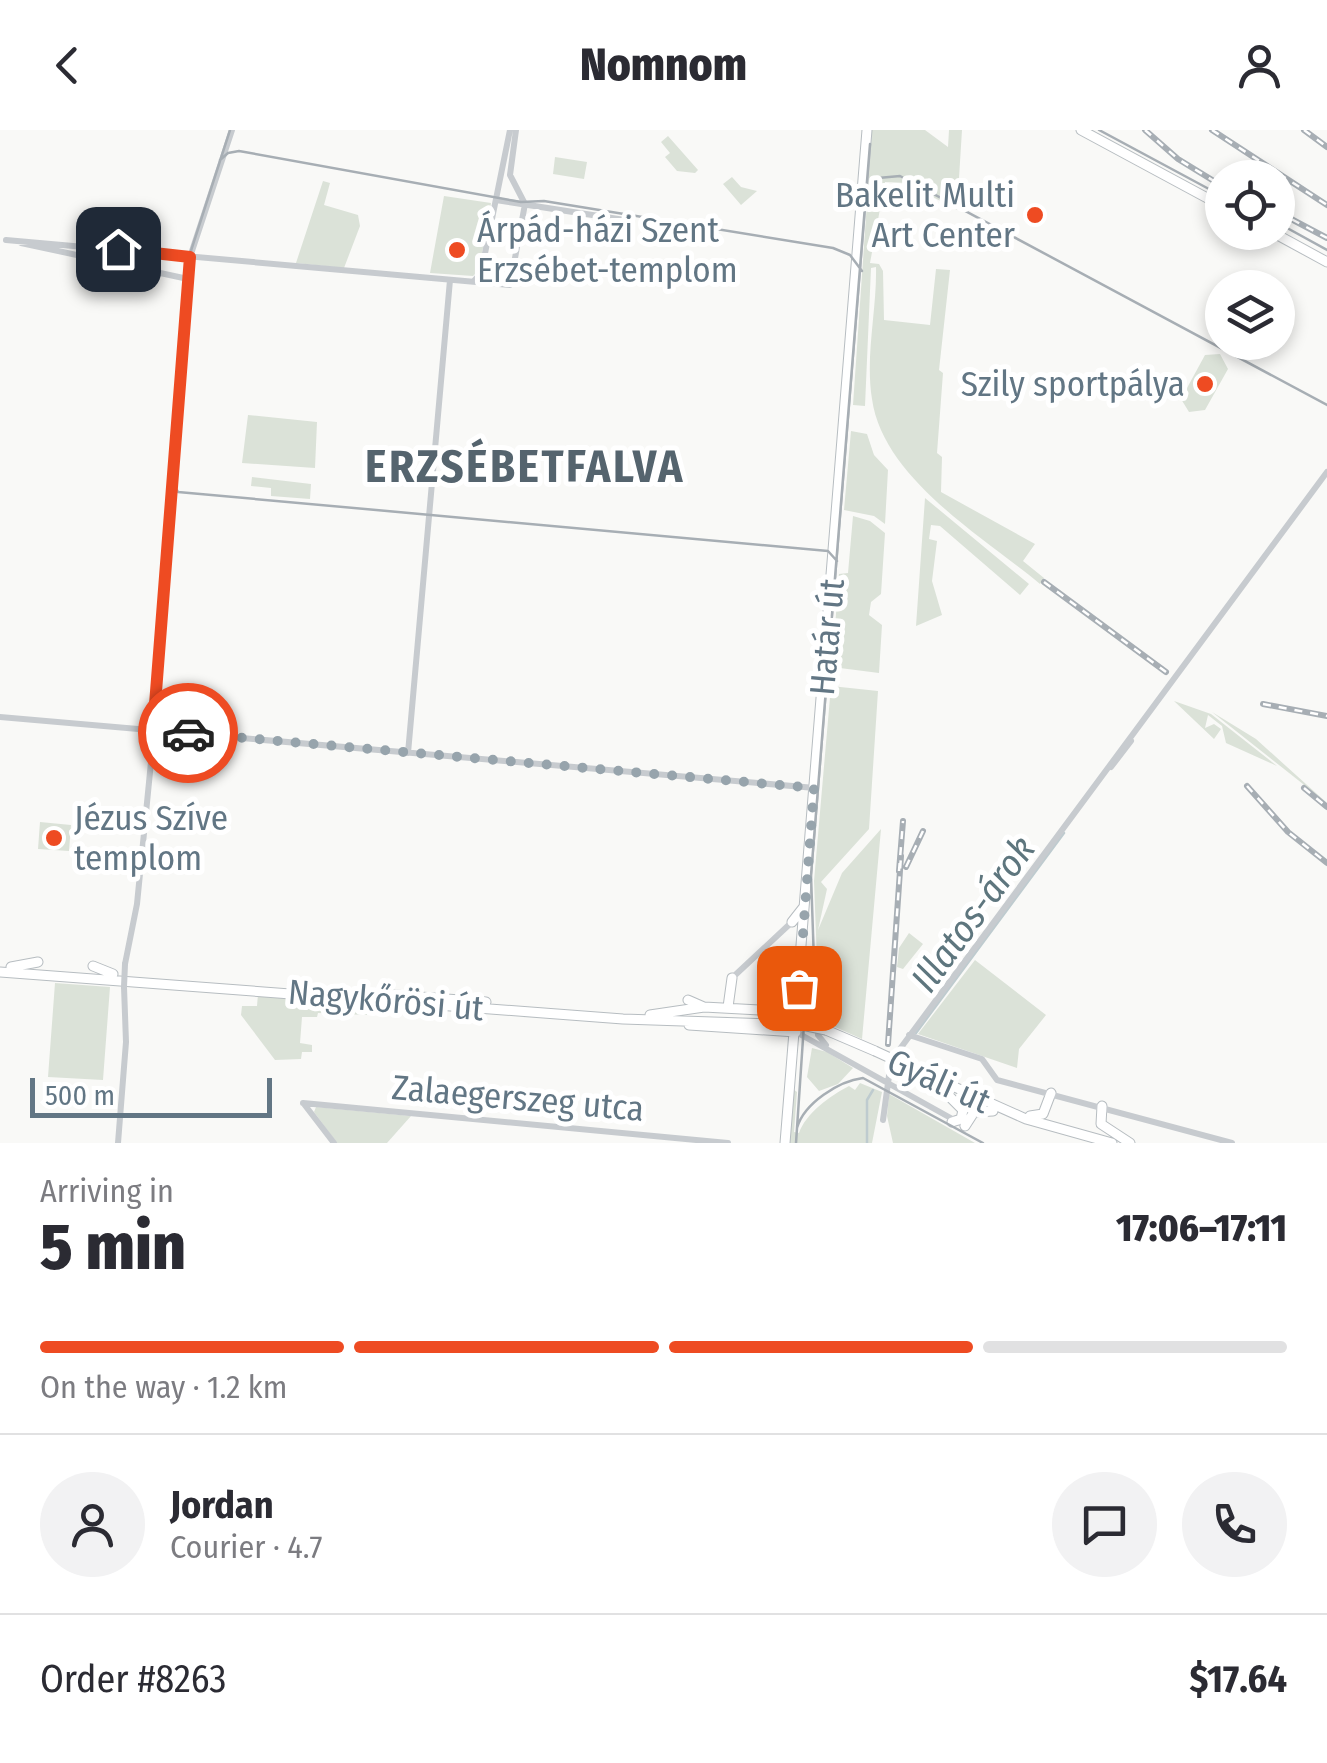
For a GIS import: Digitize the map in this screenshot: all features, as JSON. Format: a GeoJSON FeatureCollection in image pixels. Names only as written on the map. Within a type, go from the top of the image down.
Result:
{"type":"FeatureCollection","features":[{"type":"Feature","properties":{"kind":"main road","name":"Határ út"},"geometry":{"type":"LineString","coordinates":[[785,1143],[798,1012],[798,921],[804,906],[868,130]]}},
{"type":"Feature","properties":{"kind":"main road"},"geometry":{"type":"LineString","coordinates":[[1081,130],[1205,194]]}},
{"type":"Feature","properties":{"kind":"main road"},"geometry":{"type":"LineString","coordinates":[[1092,130],[1205,193]]}},
{"type":"Feature","properties":{"kind":"main road"},"geometry":{"type":"LineString","coordinates":[[1295,242],[1327,260]]}},
{"type":"Feature","properties":{"kind":"main road"},"geometry":{"type":"LineString","coordinates":[[4,969],[38,962]]}},
{"type":"Feature","properties":{"kind":"main road"},"geometry":{"type":"LineString","coordinates":[[93,966],[113,974]]}},
{"type":"Feature","properties":{"kind":"main road","name":"Nagykőrösi út"},"geometry":{"type":"LineString","coordinates":[[4,969],[773,1022]]}},
{"type":"Feature","properties":{"kind":"main road","name":"Nagykőrösi út"},"geometry":{"type":"LineString","coordinates":[[4,969],[667,1020],[773,1022]]}},
{"type":"Feature","properties":{"kind":"main road"},"geometry":{"type":"LineString","coordinates":[[728,1007],[732,978]]}},
{"type":"Feature","properties":{"kind":"main road"},"geometry":{"type":"LineString","coordinates":[[650,1015],[698,1001],[798,1012]]}},
{"type":"Feature","properties":{"kind":"main road"},"geometry":{"type":"LineString","coordinates":[[667,1020],[796,1032]]}},
{"type":"Feature","properties":{"kind":"main road","name":"Gyáli út"},"geometry":{"type":"LineString","coordinates":[[773,1022],[826,1032],[993,1111],[1092,1143]]}},
{"type":"Feature","properties":{"kind":"main road","name":"Gyáli út"},"geometry":{"type":"LineString","coordinates":[[897,1064],[1016,1115],[1112,1143]]}},
{"type":"Feature","properties":{"kind":"main road"},"geometry":{"type":"LineString","coordinates":[[940,1086],[964,1110],[961,1119],[952,1122]]}},
{"type":"Feature","properties":{"kind":"main road"},"geometry":{"type":"LineString","coordinates":[[1016,1115],[1042,1116],[1051,1093]]}},
{"type":"Feature","properties":{"kind":"main road"},"geometry":{"type":"LineString","coordinates":[[1102,1106],[1099,1121],[1130,1143]]}},
{"type":"Feature","properties":{"kind":"main road"},"geometry":{"type":"LineString","coordinates":[[965,1126],[974,1112],[993,1111]]}},
{"type":"Feature","properties":{"kind":"street"},"geometry":{"type":"LineString","coordinates":[[118,1143],[126,1038],[124,982],[137,904],[153,730],[190,257],[232,130]]}},
{"type":"Feature","properties":{"kind":"street"},"geometry":{"type":"LineString","coordinates":[[3,239],[510,285],[525,204],[510,175],[513,130]]}},
{"type":"Feature","properties":{"kind":"street"},"geometry":{"type":"LineString","coordinates":[[473,282],[481,273],[494,200],[513,130]]}},
{"type":"Feature","properties":{"kind":"street"},"geometry":{"type":"LineString","coordinates":[[494,200],[631,220]]}},
{"type":"Feature","properties":{"kind":"street"},"geometry":{"type":"LineString","coordinates":[[3,239],[188,279]]}},
{"type":"Feature","properties":{"kind":"street"},"geometry":{"type":"LineString","coordinates":[[481,273],[485,283]]}},
{"type":"Feature","properties":{"kind":"street"},"geometry":{"type":"LineString","coordinates":[[408,753],[450,280]]}},
{"type":"Feature","properties":{"kind":"street"},"geometry":{"type":"LineString","coordinates":[[874,1075],[897,1064],[909,1034],[1327,472]]}},
{"type":"Feature","properties":{"kind":"street"},"geometry":{"type":"LineString","coordinates":[[0,717],[814,788]]}},
{"type":"Feature","properties":{"kind":"street"},"geometry":{"type":"LineString","coordinates":[[732,978],[798,921]]}},
{"type":"Feature","properties":{"kind":"street"},"geometry":{"type":"LineString","coordinates":[[798,1012],[817,1018],[819,1037],[831,1049]]}},
{"type":"Feature","properties":{"kind":"street"},"geometry":{"type":"LineString","coordinates":[[796,1032],[965,1126]]}},
{"type":"Feature","properties":{"kind":"street","name":"Gyáli út"},"geometry":{"type":"LineString","coordinates":[[909,1034],[982,1060],[997,1080],[1232,1143]]}},
{"type":"Feature","properties":{"kind":"street"},"geometry":{"type":"LineString","coordinates":[[861,1066],[876,1069],[897,1064]]}},
{"type":"Feature","properties":{"kind":"street"},"geometry":{"type":"LineString","coordinates":[[882,1120],[886,1070]]}},
{"type":"Feature","properties":{"kind":"street","name":"Zalaegerszeg utca"},"geometry":{"type":"LineString","coordinates":[[334,1143],[303,1103],[728,1143]]}},
{"type":"Feature","properties":{"kind":"shaded area"},"geometry":{"type":"Polygon","coordinates":[[[872,130],[925,130],[948,147],[949,130],[962,130],[957,210],[907,183],[885,182],[870,263],[879,264],[883,271],[884,320],[930,325],[936,269],[950,270],[939,370],[943,373],[937,453],[942,457],[941,492],[1035,544],[1023,561],[1044,578],[1040,584],[938,503],[915,480],[880,428],[870,383],[876,267],[871,268],[865,406],[853,405],[872,130]]]}},
{"type":"Feature","properties":{"kind":"shaded area"},"geometry":{"type":"Polygon","coordinates":[[[668,136],[698,170],[695,173],[677,171],[665,157],[670,153],[661,142],[668,136]]]}},
{"type":"Feature","properties":{"kind":"shaded area"},"geometry":{"type":"Polygon","coordinates":[[[555,157],[587,162],[584,179],[553,174],[555,157]]]}},
{"type":"Feature","properties":{"kind":"shaded area"},"geometry":{"type":"Polygon","coordinates":[[[732,177],[741,187],[757,191],[741,205],[723,184],[732,177]]]}},
{"type":"Feature","properties":{"kind":"shaded area"},"geometry":{"type":"Polygon","coordinates":[[[323,181],[330,183],[324,205],[358,215],[360,226],[344,268],[296,263],[323,181]]]}},
{"type":"Feature","properties":{"kind":"shaded area"},"geometry":{"type":"Polygon","coordinates":[[[444,196],[491,203],[479,270],[473,276],[430,273],[444,196]]]}},
{"type":"Feature","properties":{"kind":"shaded area","name":"Szily sportpálya"},"geometry":{"type":"Polygon","coordinates":[[[1205,355],[1205,360],[1223,360],[1228,369],[1205,410],[1189,412],[1181,399],[1205,355]]]}},
{"type":"Feature","properties":{"kind":"shaded area"},"geometry":{"type":"Polygon","coordinates":[[[248,415],[317,422],[315,468],[242,463],[248,415]]]}},
{"type":"Feature","properties":{"kind":"shaded area"},"geometry":{"type":"Polygon","coordinates":[[[851,431],[867,434],[874,455],[888,470],[885,524],[874,516],[844,510],[851,431]]]}},
{"type":"Feature","properties":{"kind":"shaded area"},"geometry":{"type":"Polygon","coordinates":[[[252,477],[311,484],[310,499],[271,496],[271,488],[251,486],[252,477]]]}},
{"type":"Feature","properties":{"kind":"shaded area"},"geometry":{"type":"Polygon","coordinates":[[[925,498],[1029,584],[1020,595],[940,526],[931,525],[929,539],[937,541],[932,581],[942,615],[916,626],[925,498]]]}},
{"type":"Feature","properties":{"kind":"shaded area"},"geometry":{"type":"Polygon","coordinates":[[[853,516],[870,521],[885,533],[881,594],[871,602],[869,615],[882,625],[879,673],[832,667],[839,574],[848,573],[853,516]]]}},
{"type":"Feature","properties":{"kind":"shaded area"},"geometry":{"type":"Polygon","coordinates":[[[831,686],[878,691],[869,829],[821,882],[827,889],[818,930],[842,873],[881,829],[862,1039],[824,1022],[819,1011],[809,1008],[817,961],[814,881],[831,686]]]}},
{"type":"Feature","properties":{"kind":"shaded area"},"geometry":{"type":"Polygon","coordinates":[[[1174,701],[1211,714],[1277,766],[1226,743],[1222,726],[1208,715],[1205,728],[1214,724],[1221,729],[1214,739],[1174,701]]]}},
{"type":"Feature","properties":{"kind":"shaded area"},"geometry":{"type":"Polygon","coordinates":[[[1212,712],[1256,739],[1327,803],[1212,712]]]}},
{"type":"Feature","properties":{"kind":"shaded area"},"geometry":{"type":"Polygon","coordinates":[[[40,822],[71,825],[69,851],[38,849],[40,822]]]}},
{"type":"Feature","properties":{"kind":"shaded area"},"geometry":{"type":"Polygon","coordinates":[[[909,933],[923,944],[903,969],[897,967],[899,948],[909,933]]]}},
{"type":"Feature","properties":{"kind":"shaded area"},"geometry":{"type":"Polygon","coordinates":[[[975,960],[1046,1015],[1019,1049],[1017,1068],[918,1034],[975,960]]]}},
{"type":"Feature","properties":{"kind":"shaded area"},"geometry":{"type":"Polygon","coordinates":[[[55,983],[110,987],[103,1080],[48,1077],[55,983]]]}},
{"type":"Feature","properties":{"kind":"shaded area"},"geometry":{"type":"Polygon","coordinates":[[[258,994],[370,1002],[367,1015],[318,1013],[317,1017],[302,1017],[300,1043],[312,1045],[312,1052],[302,1052],[301,1059],[275,1060],[241,1015],[242,1006],[257,1006],[258,994]]]}},
{"type":"Feature","properties":{"kind":"shaded area"},"geometry":{"type":"Polygon","coordinates":[[[812,1048],[853,1068],[838,1084],[819,1091],[807,1077],[812,1048]]]}},
{"type":"Feature","properties":{"kind":"shaded area"},"geometry":{"type":"Polygon","coordinates":[[[860,1083],[882,1092],[872,1143],[790,1143],[793,1089],[797,1092],[794,1132],[799,1133],[820,1106],[849,1086],[855,1090],[860,1083]]]}},
{"type":"Feature","properties":{"kind":"shaded area"},"geometry":{"type":"Polygon","coordinates":[[[889,1094],[975,1143],[893,1143],[887,1116],[889,1094]]]}},
{"type":"Feature","properties":{"kind":"shaded area"},"geometry":{"type":"Polygon","coordinates":[[[316,1107],[411,1116],[387,1143],[337,1143],[314,1112],[316,1107]]]}},
{"type":"Feature","properties":{"kind":"waterway","name":"Illatos-árok"},"geometry":{"type":"LineString","coordinates":[[916,1033],[1064,833]]}},
{"type":"Feature","properties":{"kind":"waterway","name":"Illatos-árok"},"geometry":{"type":"LineString","coordinates":[[867,1143],[867,1100],[873,1090]]}},
{"type":"Feature","properties":{"kind":"tram line"},"geometry":{"type":"LineString","coordinates":[[230,130],[189,257],[171,479],[178,492],[828,551],[837,561]]}},
{"type":"Feature","properties":{"kind":"tram line"},"geometry":{"type":"LineString","coordinates":[[1099,130],[1205,187]]}},
{"type":"Feature","properties":{"kind":"tram line"},"geometry":{"type":"LineString","coordinates":[[796,1143],[805,1009],[814,962],[811,875],[870,144]]}},
{"type":"Feature","properties":{"kind":"tram line"},"geometry":{"type":"LineString","coordinates":[[220,160],[239,151],[521,202],[544,201],[833,248],[850,255],[862,271]]}},
{"type":"Feature","properties":{"kind":"tram line"},"geometry":{"type":"LineString","coordinates":[[868,197],[878,178],[900,176],[1327,405]]}},
{"type":"Feature","properties":{"kind":"tram line"},"geometry":{"type":"LineString","coordinates":[[1295,232],[1327,250]]}},
{"type":"Feature","properties":{"kind":"tram line"},"geometry":{"type":"LineString","coordinates":[[797,1128],[807,1110],[824,1095],[863,1078],[983,1143]]}},
{"type":"Feature","properties":{"kind":"railway"},"geometry":{"type":"LineString","coordinates":[[1145,130],[1178,159],[1205,176]]}},
{"type":"Feature","properties":{"kind":"railway"},"geometry":{"type":"LineString","coordinates":[[1212,130],[1327,205]]}},
{"type":"Feature","properties":{"kind":"railway"},"geometry":{"type":"LineString","coordinates":[[1304,130],[1327,147]]}},
{"type":"Feature","properties":{"kind":"railway"},"geometry":{"type":"LineString","coordinates":[[1295,221],[1327,238]]}},
{"type":"Feature","properties":{"kind":"railway"},"geometry":{"type":"LineString","coordinates":[[1044,582],[1166,672]]}},
{"type":"Feature","properties":{"kind":"railway"},"geometry":{"type":"LineString","coordinates":[[1263,704],[1327,716]]}},
{"type":"Feature","properties":{"kind":"railway"},"geometry":{"type":"LineString","coordinates":[[1247,786],[1288,832],[1327,863]]}},
{"type":"Feature","properties":{"kind":"railway"},"geometry":{"type":"LineString","coordinates":[[1304,788],[1327,807]]}},
{"type":"Feature","properties":{"kind":"railway"},"geometry":{"type":"LineString","coordinates":[[899,871],[903,821]]}},
{"type":"Feature","properties":{"kind":"railway"},"geometry":{"type":"LineString","coordinates":[[906,867],[923,831]]}},
{"type":"Feature","properties":{"kind":"railway"},"geometry":{"type":"LineString","coordinates":[[888,1044],[901,856]]}},
{"type":"Feature","properties":{"kind":"way so far"},"geometry":{"type":"LineString","coordinates":[[188,733],[814,788],[799,988]]}},
{"type":"Feature","properties":{"kind":"place","name":"Bakelit Multi Art Center"},"geometry":{"type":"Point","coordinates":[1035,215]}},
{"type":"Feature","properties":{"kind":"place","name":"Árpád-házi Szent Erzsébet-templom"},"geometry":{"type":"Point","coordinates":[457,250]}},
{"type":"Feature","properties":{"kind":"place","name":"Szily sportpálya"},"geometry":{"type":"Point","coordinates":[1205,384]}},
{"type":"Feature","properties":{"kind":"place","name":"Jézus Szíve templom"},"geometry":{"type":"Point","coordinates":[54,838]}},
{"type":"Feature","properties":{"kind":"district","name":"ERZSÉBETFALVA"},"geometry":{"type":"Point","coordinates":[525,466]}},
{"type":"Feature","properties":{"kind":"route"},"geometry":{"type":"LineString","coordinates":[[118,249],[190,257],[153,730],[188,733]]}}]}
